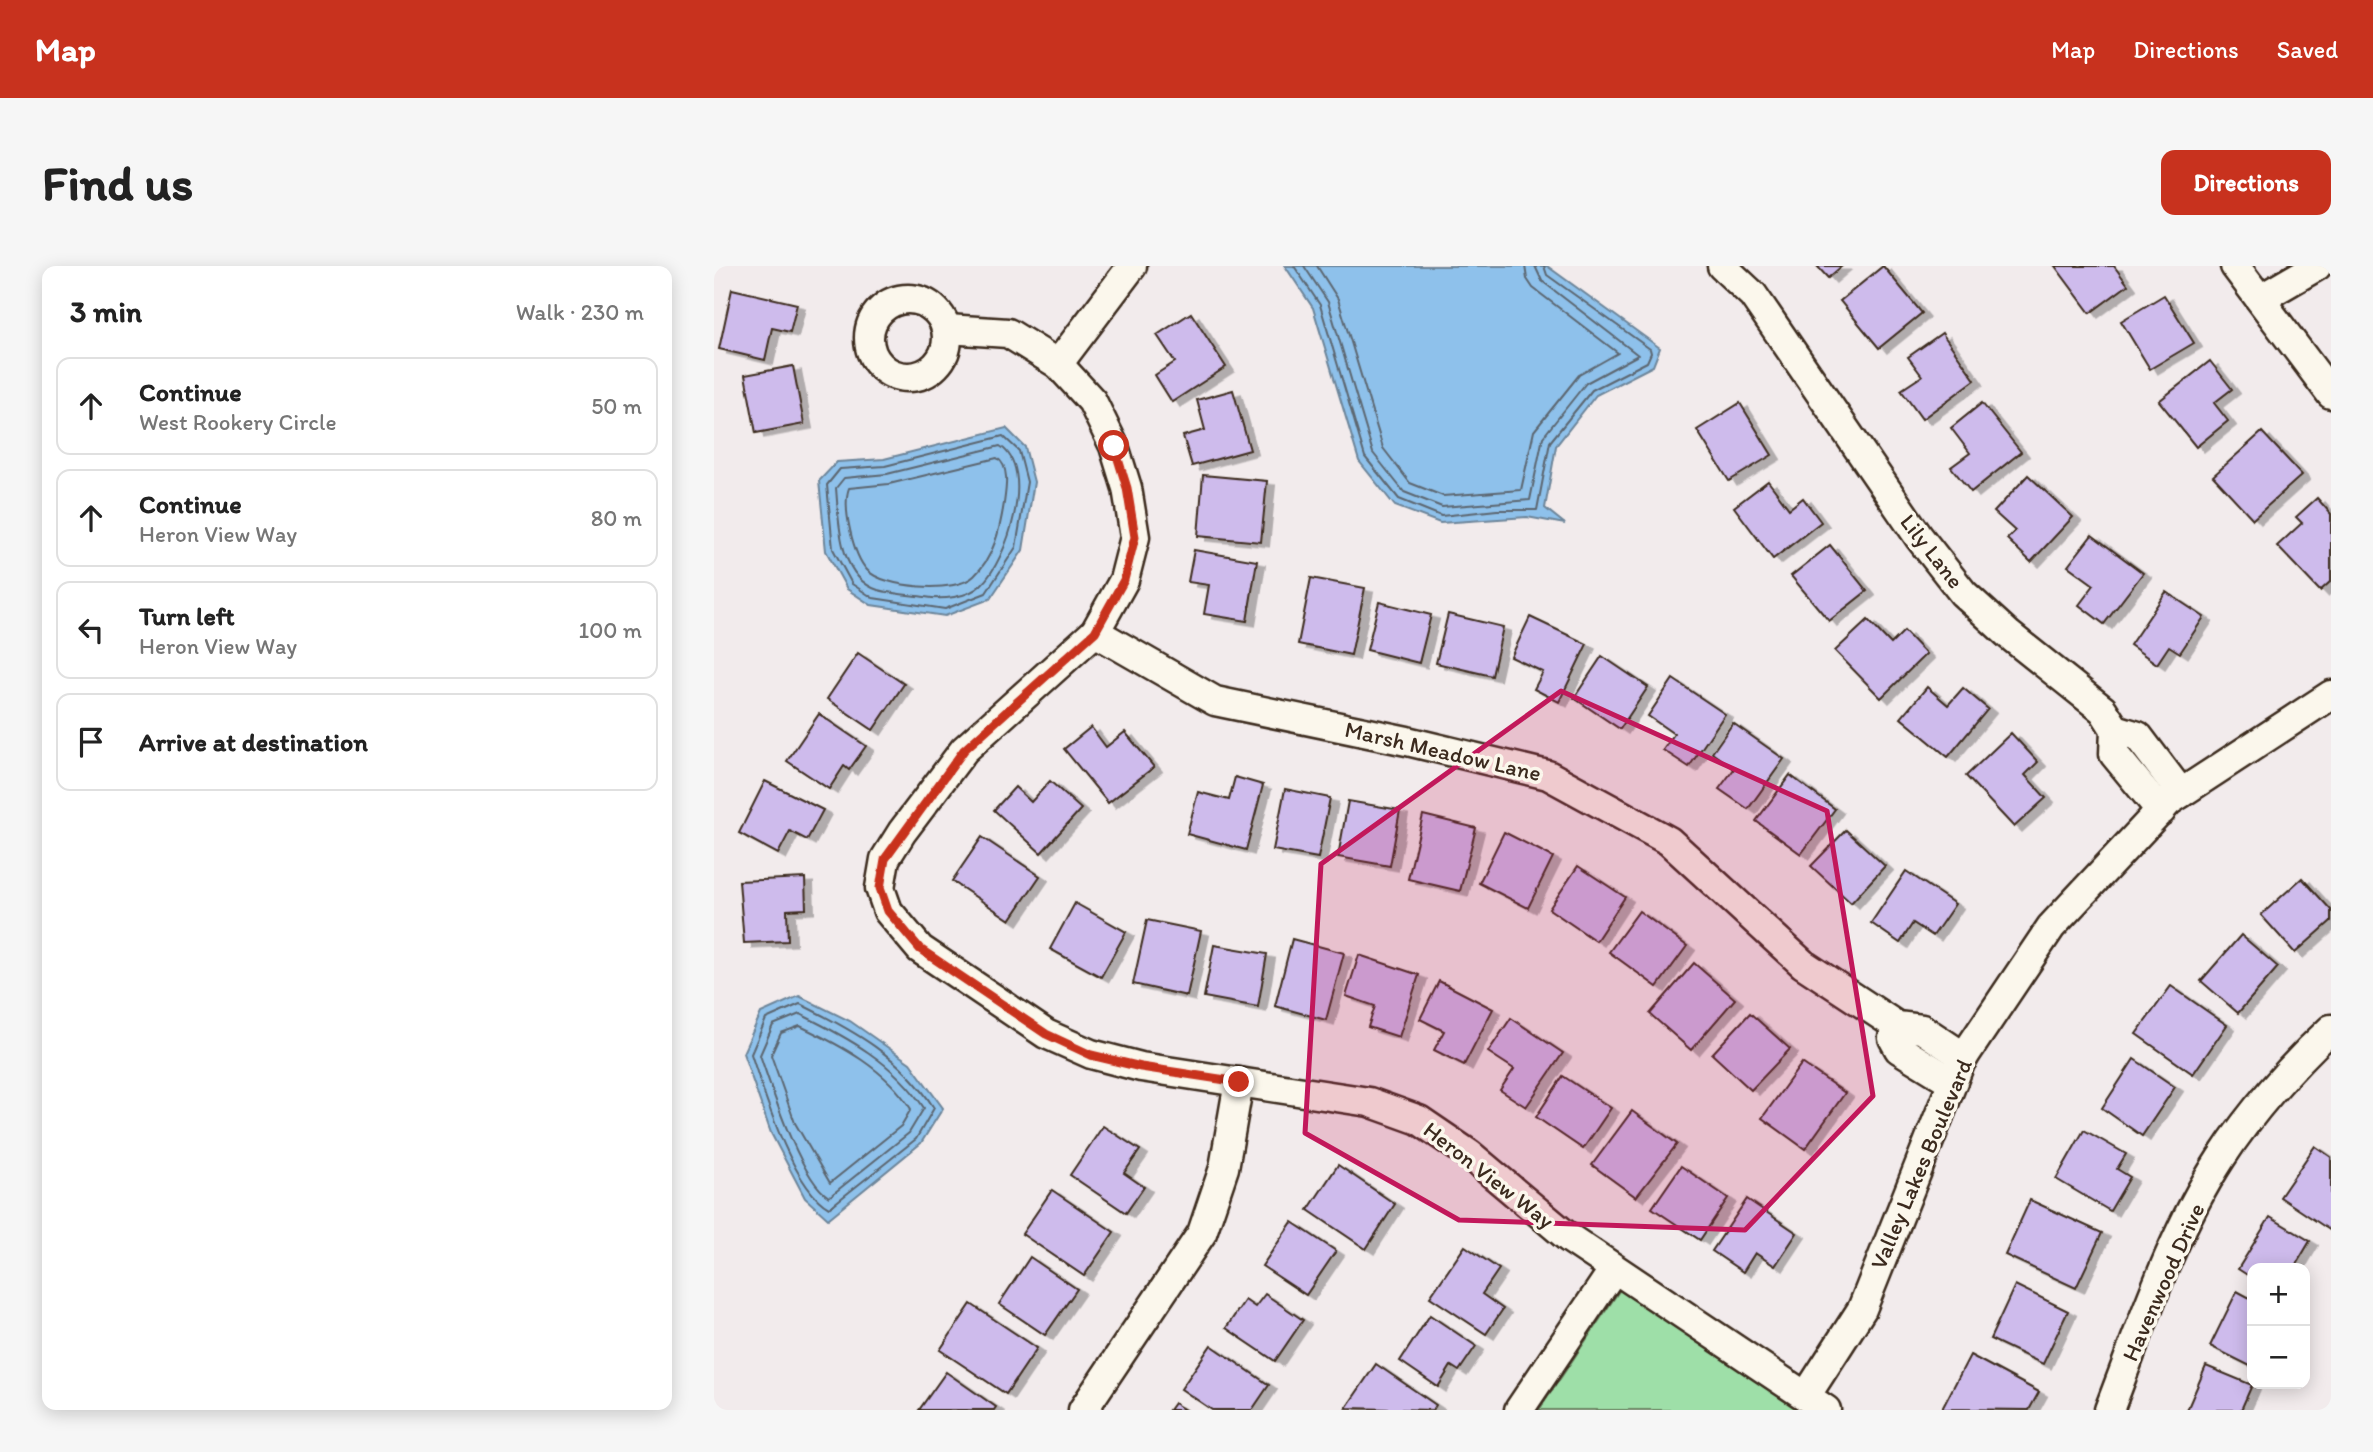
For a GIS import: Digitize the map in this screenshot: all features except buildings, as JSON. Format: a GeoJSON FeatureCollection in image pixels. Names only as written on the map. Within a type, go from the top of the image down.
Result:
{"type":"FeatureCollection","features":[{"type":"Feature","properties":{"kind":"street"},"geometry":{"type":"LineString","coordinates":[[1058,364],[1132,266]]}},
{"type":"Feature","properties":{"kind":"street","name":"Lily Lane"},"geometry":{"type":"LineString","coordinates":[[1722,266],[1753,295],[1919,537],[1963,593],[2009,635],[2103,710],[2115,729],[2114,754],[2171,802]]}},
{"type":"Feature","properties":{"kind":"street"},"geometry":{"type":"LineString","coordinates":[[2235,266],[2331,394]]}},
{"type":"Feature","properties":{"kind":"street"},"geometry":{"type":"LineString","coordinates":[[2260,299],[2317,266]]}},
{"type":"Feature","properties":{"kind":"street","name":"Heron View Way"},"geometry":{"type":"LineString","coordinates":[[947,329],[1008,333],[1058,364],[1091,401],[1114,446],[1127,488],[1135,537],[1124,580],[1095,632],[964,750],[885,859],[880,888],[888,911],[920,949],[1046,1034],[1091,1055],[1141,1067],[1369,1101],[1419,1121],[1469,1154],[1569,1238],[1816,1403]]}},
{"type":"Feature","properties":{"kind":"street","name":"Marsh Meadow Lane"},"geometry":{"type":"LineString","coordinates":[[1095,632],[1215,701],[1407,741],[1548,775],[1669,841],[1803,964],[1897,1026],[1893,1038],[1899,1049],[1957,1069]]}},
{"type":"Feature","properties":{"kind":"street","name":"Valley Lakes Boulevard"},"geometry":{"type":"LineString","coordinates":[[1816,1403],[1862,1309],[1957,1069],[2051,927],[2171,802],[2331,695]]}},
{"type":"Feature","properties":{"kind":"street","name":"Havenwood Drive"},"geometry":{"type":"LineString","coordinates":[[2109,1410],[2172,1251],[2221,1158],[2303,1054],[2331,1029]]}},
{"type":"Feature","properties":{"kind":"street"},"geometry":{"type":"LineString","coordinates":[[1083,1410],[1202,1233],[1224,1168],[1239,1082]]}},
{"type":"Feature","properties":{"kind":"street"},"geometry":{"type":"LineString","coordinates":[[1519,1410],[1614,1269]]}},
{"type":"Feature","properties":{"kind":"highlighted area"},"geometry":{"type":"Polygon","coordinates":[[[1561,691],[1827,811],[1873,1096],[1745,1230],[1459,1220],[1305,1133],[1321,864],[1561,691]]]}},
{"type":"Feature","properties":{"kind":"green space"},"geometry":{"type":"Polygon","coordinates":[[[1621,1288],[1799,1410],[1539,1410],[1621,1288]]]}},
{"type":"Feature","properties":{"kind":"water"},"geometry":{"type":"Polygon","coordinates":[[[1285,266],[1547,266],[1660,348],[1653,366],[1596,395],[1556,446],[1545,508],[1565,524],[1527,517],[1440,523],[1395,506],[1359,461],[1313,308],[1285,266]]]}},
{"type":"Feature","properties":{"kind":"water"},"geometry":{"type":"Polygon","coordinates":[[[1006,428],[1025,447],[1034,482],[1023,550],[990,599],[945,616],[871,605],[847,589],[826,551],[819,481],[837,462],[884,459],[1006,428]]]}},
{"type":"Feature","properties":{"kind":"water"},"geometry":{"type":"Polygon","coordinates":[[[799,996],[850,1021],[910,1063],[943,1108],[921,1143],[828,1219],[805,1198],[771,1133],[743,1053],[761,1013],[799,996]]]}},
{"type":"Feature","properties":{"kind":"route"},"geometry":{"type":"LineString","coordinates":[[1114,446],[1127,488],[1135,537],[1124,580],[1095,632],[964,750],[885,859],[880,888],[888,911],[920,949],[1046,1034],[1091,1055],[1141,1067],[1239,1082]]}}]}
